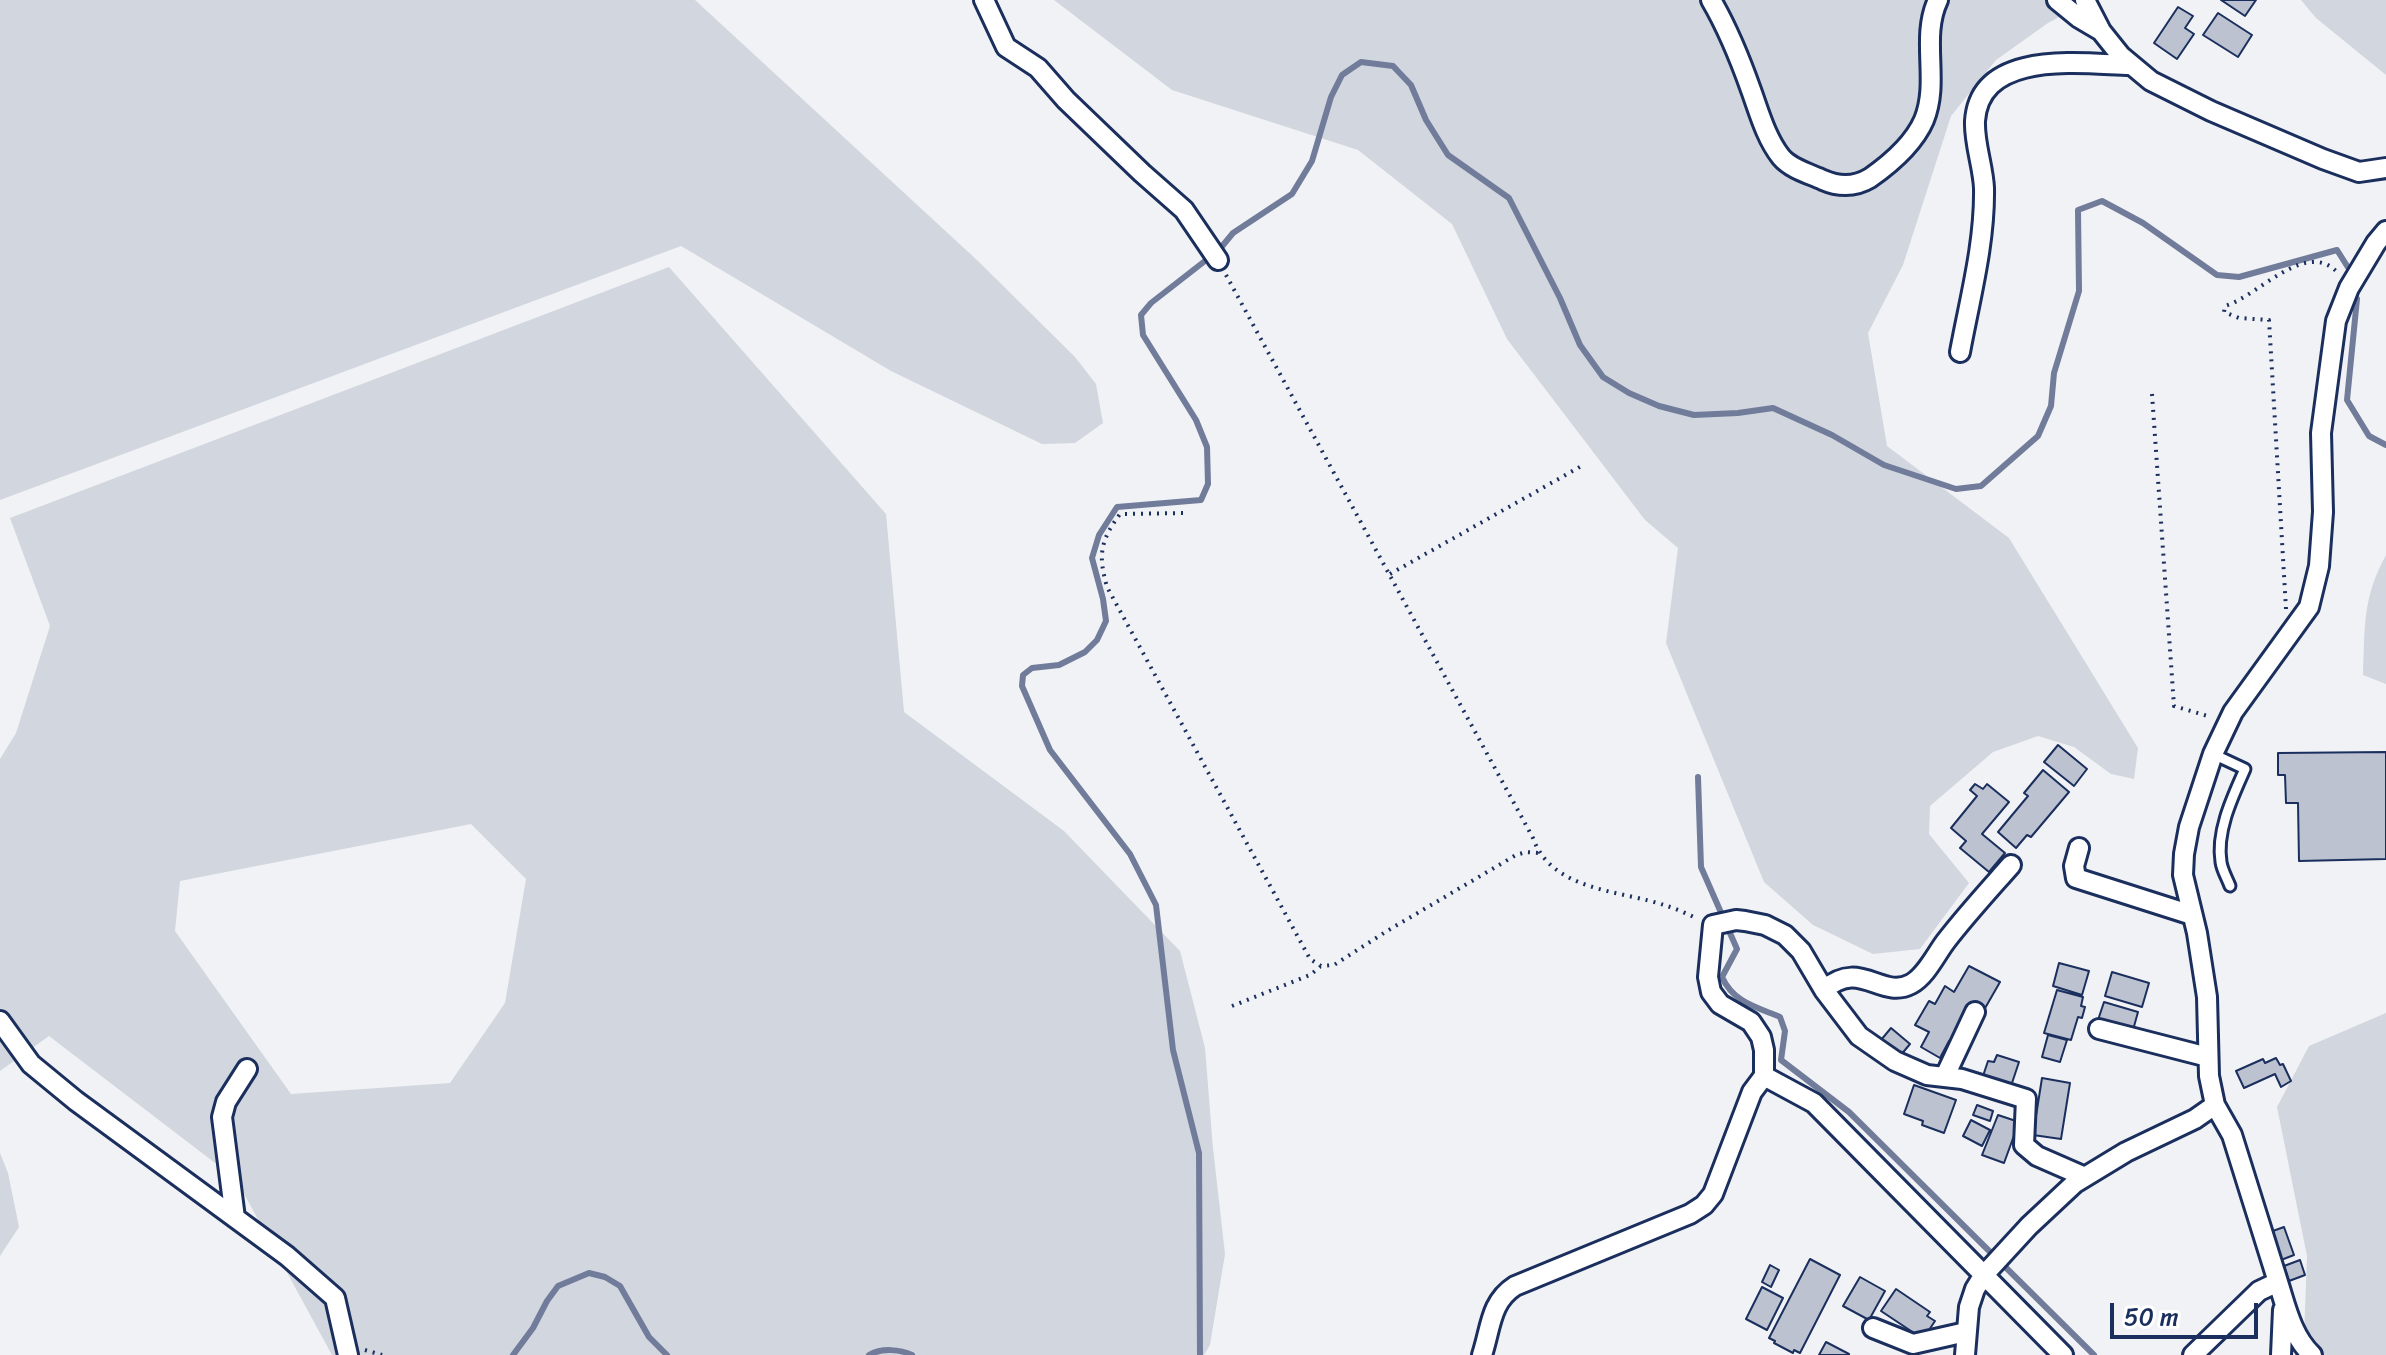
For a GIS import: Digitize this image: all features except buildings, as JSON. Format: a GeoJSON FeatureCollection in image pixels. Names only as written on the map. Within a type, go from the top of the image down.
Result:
{"type":"FeatureCollection","features":[{"type":"Feature","properties":{"kind":"street"},"geometry":{"type":"LineString","coordinates":[[984,0],[1006,47],[1038,68],[1066,100],[1184,210],[1214,255]]}},
{"type":"Feature","properties":{"kind":"street"},"geometry":{"type":"LineString","coordinates":[[1711,0],[1735,44],[1767,134],[1782,159],[1834,185],[1863,182],[1886,166],[1922,124],[1931,99],[1929,32],[1938,0]]}},
{"type":"Feature","properties":{"kind":"street"},"geometry":{"type":"LineString","coordinates":[[2057,0],[2101,31]]}},
{"type":"Feature","properties":{"kind":"street"},"geometry":{"type":"LineString","coordinates":[[2085,0],[2101,31],[2130,65],[2151,81],[2211,111],[2323,159],[2359,172],[2386,168]]}},
{"type":"Feature","properties":{"kind":"street"},"geometry":{"type":"LineString","coordinates":[[1960,352],[1982,236],[1984,186],[1975,124],[1981,99],[1990,86],[2014,70],[2049,65],[2130,65]]}},
{"type":"Feature","properties":{"kind":"street"},"geometry":{"type":"LineString","coordinates":[[2312,1355],[2302,1346],[2295,1333],[2237,1148],[2215,1105],[2208,1057],[2207,997],[2183,875],[2184,854],[2189,827],[2213,754],[2233,712],[2309,607],[2319,566],[2323,512],[2321,433],[2336,321],[2349,288],[2386,231]]}},
{"type":"Feature","properties":{"kind":"street"},"geometry":{"type":"LineString","coordinates":[[2079,848],[2074,866],[2076,878],[2192,915]]}},
{"type":"Feature","properties":{"kind":"street"},"geometry":{"type":"LineString","coordinates":[[1824,990],[1834,981],[1846,977],[1897,988],[1910,985],[2011,865]]}},
{"type":"Feature","properties":{"kind":"street"},"geometry":{"type":"LineString","coordinates":[[1482,1355],[1496,1303],[1503,1293],[1690,1214],[1713,1194],[1752,1092],[1764,1076],[1761,1037],[1751,1022],[1720,1004],[1711,992],[1708,977],[1724,923],[1765,925],[1785,935],[1801,951],[1824,990],[1859,1036],[1895,1061],[1927,1075],[1945,1076],[2026,1099],[2024,1145],[2037,1156],[2085,1177]]}},
{"type":"Feature","properties":{"kind":"street"},"geometry":{"type":"LineString","coordinates":[[1945,1076],[1975,1012]]}},
{"type":"Feature","properties":{"kind":"street"},"geometry":{"type":"LineString","coordinates":[[0,1021],[31,1064],[76,1101],[287,1256],[335,1298],[348,1355]]}},
{"type":"Feature","properties":{"kind":"street"},"geometry":{"type":"LineString","coordinates":[[2099,1029],[2208,1057]]}},
{"type":"Feature","properties":{"kind":"street"},"geometry":{"type":"LineString","coordinates":[[235,1218],[222,1117],[226,1102],[247,1069]]}},
{"type":"Feature","properties":{"kind":"street"},"geometry":{"type":"LineString","coordinates":[[1764,1076],[1814,1103],[1958,1246],[1994,1265],[2063,1355]]}},
{"type":"Feature","properties":{"kind":"street"},"geometry":{"type":"LineString","coordinates":[[1965,1355],[1969,1307],[1994,1265],[2041,1215],[2085,1177],[2126,1152],[2195,1119],[2215,1105]]}},
{"type":"Feature","properties":{"kind":"street"},"geometry":{"type":"LineString","coordinates":[[2193,1355],[2259,1291],[2278,1282]]}},
{"type":"Feature","properties":{"kind":"street"},"geometry":{"type":"LineString","coordinates":[[2281,1355],[2281,1319],[2285,1303]]}},
{"type":"Feature","properties":{"kind":"street"},"geometry":{"type":"LineString","coordinates":[[1873,1328],[1913,1344],[1966,1332]]}},
{"type":"Feature","properties":{"kind":"lane"},"geometry":{"type":"LineString","coordinates":[[2213,754],[2245,769],[2228,809],[2221,849],[2221,863],[2230,886]]}},
{"type":"Feature","properties":{"kind":"path"},"geometry":{"type":"LineString","coordinates":[[1214,255],[1390,574],[1533,838],[1538,853],[1573,880],[1724,923]]}},
{"type":"Feature","properties":{"kind":"path"},"geometry":{"type":"LineString","coordinates":[[2295,626],[2286,613],[2269,320],[2239,318],[2224,312],[2225,306],[2268,284],[2281,271],[2317,261],[2330,264],[2349,288]]}},
{"type":"Feature","properties":{"kind":"path"},"geometry":{"type":"LineString","coordinates":[[2152,394],[2174,706],[2207,715],[2225,729]]}},
{"type":"Feature","properties":{"kind":"path"},"geometry":{"type":"LineString","coordinates":[[1390,574],[1585,464]]}},
{"type":"Feature","properties":{"kind":"path"},"geometry":{"type":"LineString","coordinates":[[1183,513],[1120,514],[1107,530],[1101,550],[1107,587],[1310,959],[1321,966]]}},
{"type":"Feature","properties":{"kind":"path"},"geometry":{"type":"LineString","coordinates":[[1232,1006],[1310,975],[1321,966],[1334,965],[1516,855],[1538,853]]}},
{"type":"Feature","properties":{"kind":"shaded area"},"geometry":{"type":"Polygon","coordinates":[[[0,0],[695,0],[978,261],[1075,357],[1096,384],[1103,423],[1075,443],[1042,444],[891,371],[681,246],[0,500],[0,0]]]}},
{"type":"Feature","properties":{"kind":"shaded area"},"geometry":{"type":"Polygon","coordinates":[[[1054,0],[2091,0],[2048,23],[1996,60],[1951,116],[1903,265],[1868,333],[1887,446],[2009,538],[2138,748],[2134,779],[2111,774],[2074,747],[2038,736],[1993,752],[1930,806],[1929,834],[1969,883],[1920,949],[1873,954],[1813,925],[1764,882],[1666,643],[1678,548],[1645,520],[1507,339],[1452,224],[1358,150],[1172,90],[1054,0]]]}},
{"type":"Feature","properties":{"kind":"shaded area"},"geometry":{"type":"Polygon","coordinates":[[[2301,0],[2386,0],[2386,75],[2316,18],[2301,0]]]}},
{"type":"Feature","properties":{"kind":"shaded area"},"geometry":{"type":"Polygon","coordinates":[[[669,267],[886,514],[904,712],[1064,831],[1180,951],[1205,1048],[1225,1254],[1210,1345],[1204,1355],[332,1355],[236,1179],[49,1036],[0,1071],[0,759],[16,733],[50,626],[10,518],[669,267]],[[471,824],[180,881],[175,931],[291,1094],[450,1083],[505,1003],[526,879],[471,824]]]}},
{"type":"Feature","properties":{"kind":"shaded area"},"geometry":{"type":"Polygon","coordinates":[[[2386,555],[2386,684],[2363,675],[2369,600],[2386,555]]]}},
{"type":"Feature","properties":{"kind":"shaded area"},"geometry":{"type":"Polygon","coordinates":[[[2386,1013],[2386,1355],[2310,1355],[2304,1338],[2307,1256],[2277,1107],[2309,1046],[2386,1013]]]}},
{"type":"Feature","properties":{"kind":"shaded area"},"geometry":{"type":"Polygon","coordinates":[[[0,1153],[8,1173],[19,1227],[0,1256],[0,1153]]]}},
{"type":"Feature","properties":{"kind":"waterway"},"geometry":{"type":"LineString","coordinates":[[1200,1355],[1199,1153],[1173,1050],[1156,905],[1130,854],[1050,750],[1022,686],[1023,675],[1032,668],[1059,665],[1085,652],[1097,640],[1106,621],[1092,558],[1099,535],[1117,507],[1201,500],[1208,484],[1207,447],[1196,420],[1143,335],[1141,315],[1151,303],[1219,250],[1233,233],[1292,194],[1312,161],[1331,97],[1342,75],[1361,62],[1393,66],[1411,85],[1426,120],[1448,155],[1509,198],[1560,298],[1580,345],[1603,377],[1659,406],[1694,415],[1773,408],[1832,435],[1884,465],[1956,489],[1981,486],[2038,436],[2051,406],[2054,373],[2079,291],[2078,210],[2102,201],[2143,223],[2217,275],[2239,277],[2337,250],[2349,269]]}},
{"type":"Feature","properties":{"kind":"waterway"},"geometry":{"type":"LineString","coordinates":[[2357,299],[2347,400],[2369,436],[2386,445]]}},
{"type":"Feature","properties":{"kind":"waterway"},"geometry":{"type":"LineString","coordinates":[[1698,777],[1701,867],[1737,949],[1722,977],[1727,985],[1746,1003],[1780,1017],[1785,1031],[1781,1060],[1849,1112],[2094,1355]]}},
{"type":"Feature","properties":{"kind":"waterway"},"geometry":{"type":"LineString","coordinates":[[513,1355],[558,1286],[589,1273],[605,1277],[620,1286],[649,1337],[667,1355]]}},
{"type":"Feature","properties":{"kind":"waterway"},"geometry":{"type":"LineString","coordinates":[[869,1355],[890,1350],[912,1355]]}}]}
